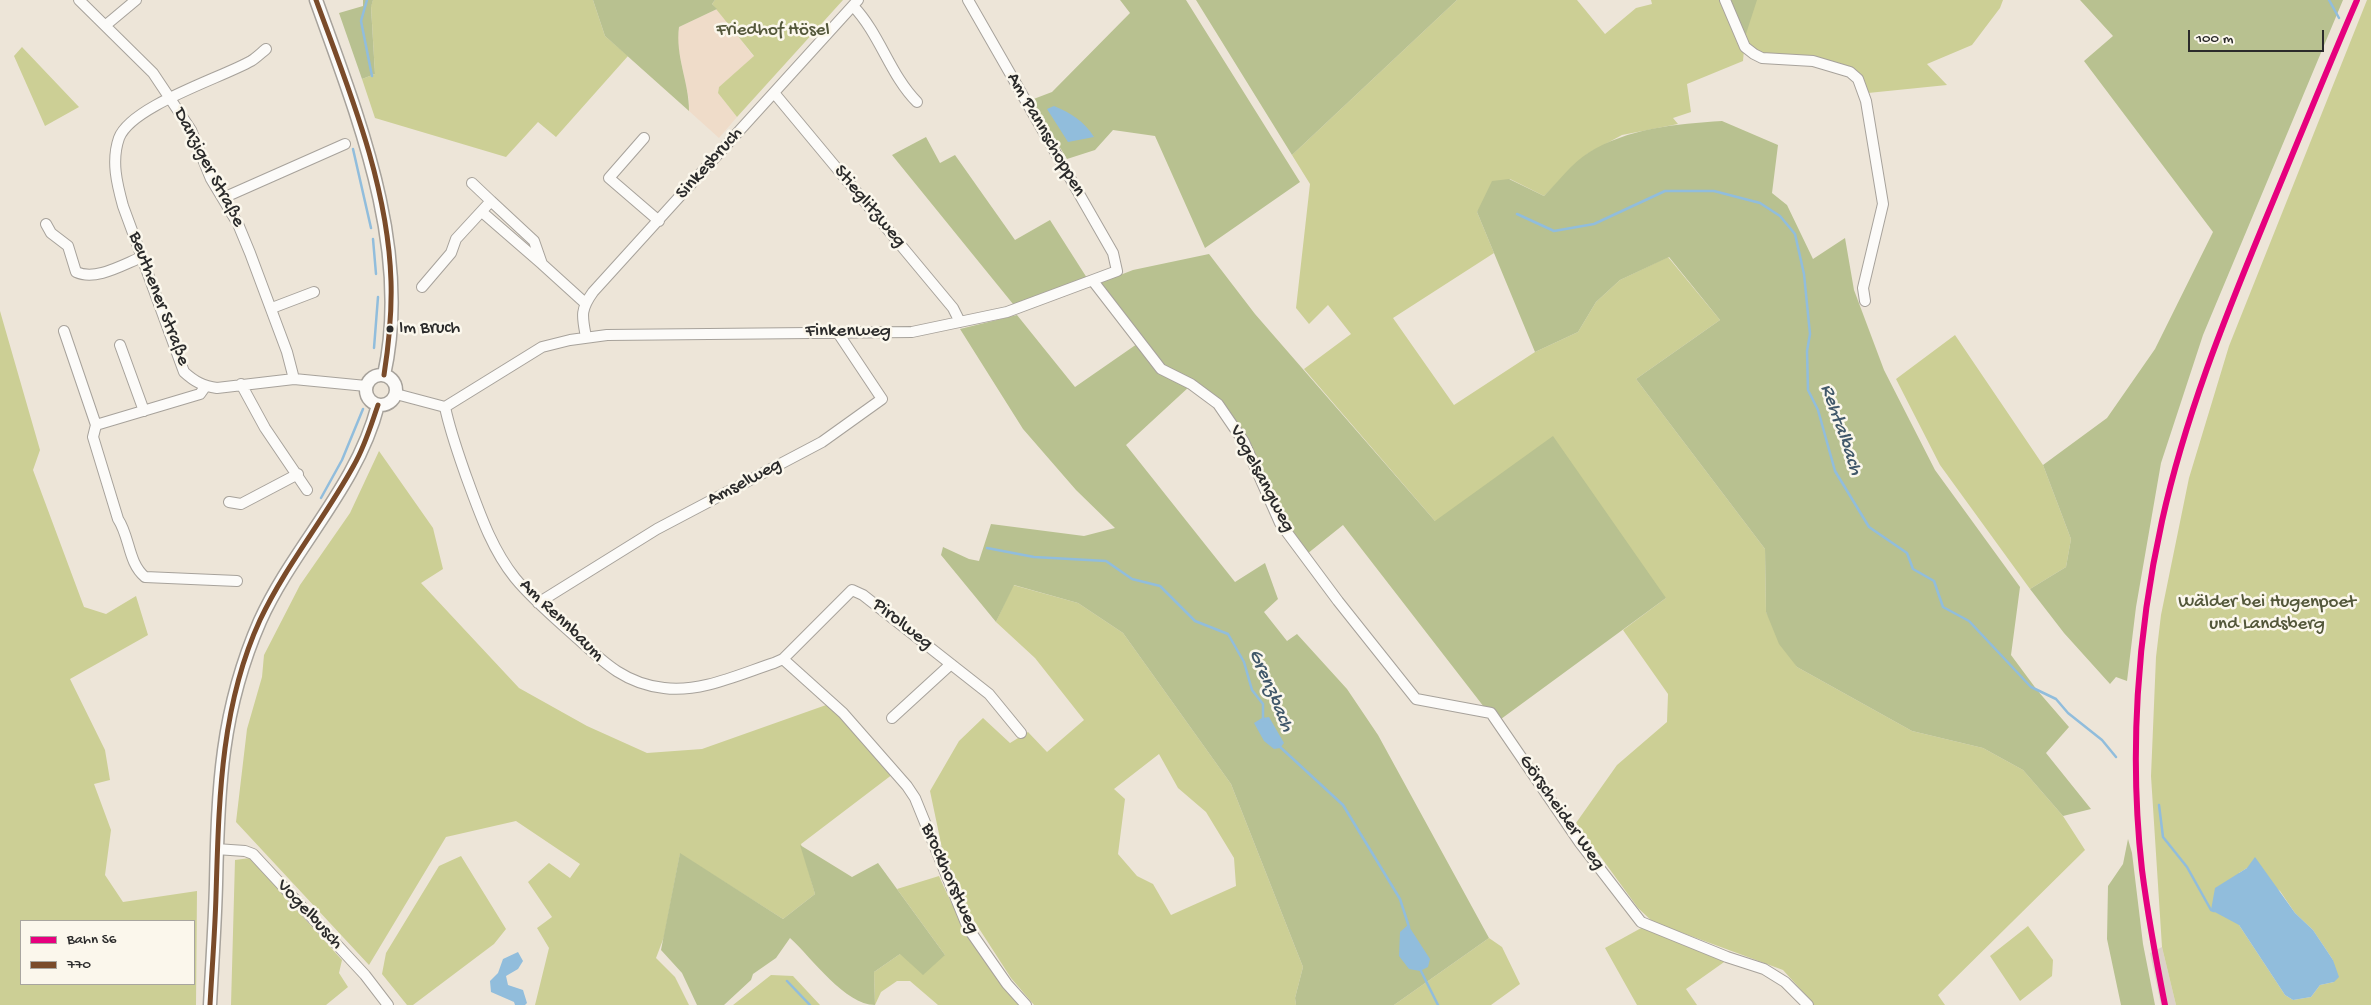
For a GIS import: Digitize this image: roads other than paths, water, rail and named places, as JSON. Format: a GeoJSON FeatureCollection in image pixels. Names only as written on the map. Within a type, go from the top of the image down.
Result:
{"type":"FeatureCollection","features":[{"type":"Feature","properties":{"kind":"main road"},"geometry":{"type":"LineString","coordinates":[[316,0],[363,137],[381,210],[389,258],[391,301],[389,349],[384,375]]}},
{"type":"Feature","properties":{"kind":"main road"},"geometry":{"type":"LineString","coordinates":[[384,375],[394,382],[396,394],[388,404],[378,406],[368,399],[366,386],[373,377],[384,375]]}},
{"type":"Feature","properties":{"kind":"main road"},"geometry":{"type":"LineString","coordinates":[[210,1005],[222,750],[232,701],[246,656],[261,620],[280,583],[342,489],[378,406]]}},
{"type":"Feature","properties":{"kind":"street","name":"Danziger Straße"},"geometry":{"type":"LineString","coordinates":[[79,0],[152,73],[191,130],[211,179],[238,224],[272,308],[291,363],[294,379]]}},
{"type":"Feature","properties":{"kind":"street"},"geometry":{"type":"LineString","coordinates":[[106,26],[136,0]]}},
{"type":"Feature","properties":{"kind":"street","name":"Am Pannschoppen"},"geometry":{"type":"LineString","coordinates":[[968,0],[1113,252],[1117,271]]}},
{"type":"Feature","properties":{"kind":"street"},"geometry":{"type":"LineString","coordinates":[[1725,0],[1745,47],[1754,54],[1762,58],[1813,60],[1850,72],[1858,79],[1866,101],[1883,204],[1863,288],[1865,301]]}},
{"type":"Feature","properties":{"kind":"street"},"geometry":{"type":"LineString","coordinates":[[856,3],[908,92],[918,102]]}},
{"type":"Feature","properties":{"kind":"street","name":"Sinkesbruch"},"geometry":{"type":"LineString","coordinates":[[585,303],[856,3]]}},
{"type":"Feature","properties":{"kind":"street","name":"Beuthener Straße"},"geometry":{"type":"LineString","coordinates":[[266,49],[252,60],[170,98],[138,118],[124,130],[117,151],[117,182],[184,372],[205,387],[217,388],[294,379],[366,386]]}},
{"type":"Feature","properties":{"kind":"street","name":"Stieglitzweg"},"geometry":{"type":"LineString","coordinates":[[775,94],[954,308],[960,322]]}},
{"type":"Feature","properties":{"kind":"street"},"geometry":{"type":"LineString","coordinates":[[644,138],[609,178],[659,222]]}},
{"type":"Feature","properties":{"kind":"street"},"geometry":{"type":"LineString","coordinates":[[223,198],[345,144]]}},
{"type":"Feature","properties":{"kind":"street"},"geometry":{"type":"LineString","coordinates":[[472,183],[534,241],[542,264]]}},
{"type":"Feature","properties":{"kind":"street"},"geometry":{"type":"LineString","coordinates":[[422,288],[451,253],[456,239],[491,201]]}},
{"type":"Feature","properties":{"kind":"street"},"geometry":{"type":"LineString","coordinates":[[482,212],[585,303],[582,313],[586,337]]}},
{"type":"Feature","properties":{"kind":"street"},"geometry":{"type":"LineString","coordinates":[[46,224],[51,233],[68,246],[76,272],[86,276],[97,274],[142,257]]}},
{"type":"Feature","properties":{"kind":"street","name":"Finkenweg"},"geometry":{"type":"LineString","coordinates":[[445,407],[542,347],[570,340],[586,337],[626,335],[912,332],[1007,312],[1117,271]]}},
{"type":"Feature","properties":{"kind":"street","name":"Vogelsangweg"},"geometry":{"type":"LineString","coordinates":[[1092,281],[1161,369],[1190,384],[1218,404],[1244,442],[1280,523],[1338,601]]}},
{"type":"Feature","properties":{"kind":"street"},"geometry":{"type":"LineString","coordinates":[[272,308],[314,292]]}},
{"type":"Feature","properties":{"kind":"street"},"geometry":{"type":"LineString","coordinates":[[64,332],[96,425],[93,438],[97,456],[137,571],[144,577],[237,581]]}},
{"type":"Feature","properties":{"kind":"street","name":"Amselweg"},"geometry":{"type":"LineString","coordinates":[[538,603],[658,529],[822,442],[882,399],[838,333]]}},
{"type":"Feature","properties":{"kind":"street"},"geometry":{"type":"LineString","coordinates":[[120,345],[144,411]]}},
{"type":"Feature","properties":{"kind":"street"},"geometry":{"type":"LineString","coordinates":[[241,384],[265,428],[298,474],[307,490]]}},
{"type":"Feature","properties":{"kind":"street"},"geometry":{"type":"LineString","coordinates":[[96,425],[200,394],[205,387]]}},
{"type":"Feature","properties":{"kind":"street"},"geometry":{"type":"LineString","coordinates":[[396,394],[445,407]]}},
{"type":"Feature","properties":{"kind":"street","name":"Am Rennbaum"},"geometry":{"type":"LineString","coordinates":[[445,407],[449,426],[482,518],[497,551],[515,578],[538,603],[611,669],[636,682],[665,689],[697,687],[782,659],[852,590]]}},
{"type":"Feature","properties":{"kind":"street"},"geometry":{"type":"LineString","coordinates":[[229,502],[242,504],[298,474]]}},
{"type":"Feature","properties":{"kind":"street","name":"Pirolweg"},"geometry":{"type":"LineString","coordinates":[[852,590],[864,595],[988,694],[1021,733]]}},
{"type":"Feature","properties":{"kind":"street","name":"Görscheider Weg"},"geometry":{"type":"LineString","coordinates":[[1338,601],[1416,699],[1491,713],[1580,842],[1641,922],[1719,954],[1764,969],[1785,982],[1808,1005]]}},
{"type":"Feature","properties":{"kind":"street","name":"Brockhorstweg"},"geometry":{"type":"LineString","coordinates":[[782,659],[842,713],[896,773],[915,798],[968,928],[1007,984],[1026,1005]]}},
{"type":"Feature","properties":{"kind":"street","name":"Pirolweg"},"geometry":{"type":"LineString","coordinates":[[892,718],[951,664]]}},
{"type":"Feature","properties":{"kind":"street","name":"Vogelbusch"},"geometry":{"type":"LineString","coordinates":[[216,848],[245,851],[253,854],[365,975],[388,1005]]}},
{"type":"Feature","properties":{"kind":"water"},"geometry":{"type":"Polygon","coordinates":[[[1054,106],[1077,118],[1094,137],[1068,142],[1047,109],[1054,106]]]}},
{"type":"Feature","properties":{"kind":"water"},"geometry":{"type":"Polygon","coordinates":[[[1269,717],[1284,743],[1280,748],[1274,749],[1264,741],[1254,723],[1262,718],[1269,717]]]}},
{"type":"Feature","properties":{"kind":"water"},"geometry":{"type":"Polygon","coordinates":[[[2255,857],[2295,913],[2313,930],[2333,960],[2339,977],[2334,982],[2320,985],[2311,997],[2293,1000],[2285,995],[2239,925],[2211,910],[2215,888],[2247,868],[2255,857]]]}},
{"type":"Feature","properties":{"kind":"water"},"geometry":{"type":"Polygon","coordinates":[[[1408,925],[1430,959],[1428,967],[1420,971],[1409,969],[1399,956],[1400,932],[1408,925]]]}},
{"type":"Feature","properties":{"kind":"water"},"geometry":{"type":"Polygon","coordinates":[[[518,952],[523,961],[518,969],[506,976],[508,985],[523,990],[527,1003],[525,1005],[515,1005],[514,1002],[491,992],[490,981],[498,973],[503,959],[518,952]]]}},
{"type":"Feature","properties":{"kind":"waterway"},"geometry":{"type":"LineString","coordinates":[[367,0],[361,21],[372,76]]}},
{"type":"Feature","properties":{"kind":"waterway"},"geometry":{"type":"LineString","coordinates":[[2329,0],[2339,18]]}},
{"type":"Feature","properties":{"kind":"waterway"},"geometry":{"type":"LineString","coordinates":[[353,149],[371,228]]}},
{"type":"Feature","properties":{"kind":"waterway","name":"Rehtalbach"},"geometry":{"type":"LineString","coordinates":[[1517,214],[1554,231],[1594,224],[1665,191],[1714,191],[1760,203],[1780,216],[1795,234],[1804,274],[1810,334],[1807,351],[1808,390],[1818,410],[1835,471],[1869,527],[1907,553],[1913,569],[1934,581],[1943,607],[1969,621],[2031,687],[2056,699],[2068,713],[2102,740],[2116,757]]}},
{"type":"Feature","properties":{"kind":"waterway"},"geometry":{"type":"LineString","coordinates":[[373,239],[376,274]]}},
{"type":"Feature","properties":{"kind":"waterway"},"geometry":{"type":"LineString","coordinates":[[374,348],[378,297]]}},
{"type":"Feature","properties":{"kind":"waterway"},"geometry":{"type":"LineString","coordinates":[[321,498],[342,460],[363,409]]}},
{"type":"Feature","properties":{"kind":"waterway","name":"Grenzbach"},"geometry":{"type":"LineString","coordinates":[[987,548],[1034,557],[1106,561],[1132,579],[1160,586],[1195,621],[1228,634],[1244,662],[1252,690],[1263,704],[1263,720]]}},
{"type":"Feature","properties":{"kind":"waterway","name":"Grenzbach"},"geometry":{"type":"LineString","coordinates":[[1279,746],[1343,805],[1400,899],[1409,927]]}},
{"type":"Feature","properties":{"kind":"waterway","name":"Rehtalbach"},"geometry":{"type":"LineString","coordinates":[[2159,805],[2163,837],[2187,867],[2211,910],[2214,911]]}},
{"type":"Feature","properties":{"kind":"waterway","name":"Grenzbach"},"geometry":{"type":"LineString","coordinates":[[1420,969],[1438,1005]]}},
{"type":"Feature","properties":{"kind":"waterway"},"geometry":{"type":"LineString","coordinates":[[787,981],[810,1005]]}},
{"type":"Feature","properties":{"kind":"rail line","name":"S6"},"geometry":{"type":"LineString","coordinates":[[2165,1005],[2152,938],[2142,870],[2136,783],[2136,739],[2141,651],[2153,564],[2171,482],[2220,332],[2357,0]]}},
{"type":"Feature","properties":{"kind":"place","name":"Im Bruch"},"geometry":{"type":"Point","coordinates":[390,329]}},
{"type":"Feature","properties":{"kind":"park label","name":"Friedhof Hösel"},"geometry":{"type":"Point","coordinates":[773,31]}},
{"type":"Feature","properties":{"kind":"park label","name":"Wälder bei Hugenpoet und Landsberg"},"geometry":{"type":"Point","coordinates":[2267,614]}}]}
